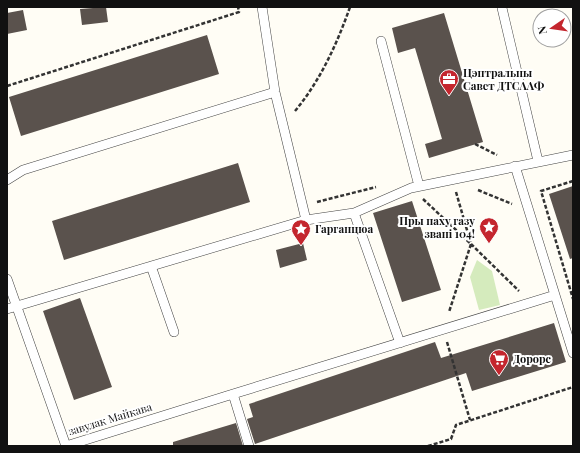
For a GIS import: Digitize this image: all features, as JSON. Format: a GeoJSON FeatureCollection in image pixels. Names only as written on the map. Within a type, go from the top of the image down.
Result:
{"type":"FeatureCollection","features":[{"type":"Feature","properties":{"kind":"lane"},"geometry":{"type":"LineString","coordinates":[[262,7],[275,92],[306,220]]}},
{"type":"Feature","properties":{"kind":"lane"},"geometry":{"type":"LineString","coordinates":[[502,8],[538,160]]}},
{"type":"Feature","properties":{"kind":"lane"},"geometry":{"type":"LineString","coordinates":[[381,41],[415,187]]}},
{"type":"Feature","properties":{"kind":"lane"},"geometry":{"type":"LineString","coordinates":[[7,180],[23,170],[275,92]]}},
{"type":"Feature","properties":{"kind":"lane"},"geometry":{"type":"LineString","coordinates":[[7,309],[306,220],[354,213],[415,187],[538,160],[573,155]]}},
{"type":"Feature","properties":{"kind":"lane"},"geometry":{"type":"LineString","coordinates":[[516,166],[573,353]]}},
{"type":"Feature","properties":{"kind":"lane"},"geometry":{"type":"LineString","coordinates":[[354,213],[400,343]]}},
{"type":"Feature","properties":{"kind":"lane"},"geometry":{"type":"LineString","coordinates":[[151,266],[174,332]]}},
{"type":"Feature","properties":{"kind":"lane","name":"завулак Майкава"},"geometry":{"type":"LineString","coordinates":[[7,279],[65,446],[555,295]]}},
{"type":"Feature","properties":{"kind":"lane"},"geometry":{"type":"LineString","coordinates":[[233,394],[249,446]]}},
{"type":"Feature","properties":{"kind":"path"},"geometry":{"type":"LineString","coordinates":[[7,86],[239,12],[238,7]]}},
{"type":"Feature","properties":{"kind":"path"},"geometry":{"type":"LineString","coordinates":[[283,125],[310,93],[340,35],[350,7]]}},
{"type":"Feature","properties":{"kind":"path"},"geometry":{"type":"LineString","coordinates":[[475,144],[497,155]]}},
{"type":"Feature","properties":{"kind":"path"},"geometry":{"type":"LineString","coordinates":[[452,180],[529,210]]}},
{"type":"Feature","properties":{"kind":"path"},"geometry":{"type":"LineString","coordinates":[[452,180],[471,244],[444,329],[470,420]]}},
{"type":"Feature","properties":{"kind":"path"},"geometry":{"type":"LineString","coordinates":[[573,181],[541,191],[573,299]]}},
{"type":"Feature","properties":{"kind":"path"},"geometry":{"type":"LineString","coordinates":[[415,187],[531,302]]}},
{"type":"Feature","properties":{"kind":"path"},"geometry":{"type":"LineString","coordinates":[[428,446],[450,439],[456,425],[573,387]]}},
{"type":"Feature","properties":{"kind":"green space"},"geometry":{"type":"Polygon","coordinates":[[[477,260],[492,271],[500,305],[479,310],[470,277],[477,260]]]}},
{"type":"Feature","properties":{"kind":"building"},"geometry":{"type":"Polygon","coordinates":[[[106,7],[108,22],[82,25],[80,9],[106,7]]]}},
{"type":"Feature","properties":{"kind":"building"},"geometry":{"type":"Polygon","coordinates":[[[23,10],[27,30],[7,34],[7,13],[23,10]]]}},
{"type":"Feature","properties":{"kind":"building","name":"Цэнтральны Савет ДТСААФ"},"geometry":{"type":"Polygon","coordinates":[[[444,13],[483,142],[429,158],[425,144],[442,139],[415,48],[398,53],[392,28],[444,13]]]}},
{"type":"Feature","properties":{"kind":"building"},"geometry":{"type":"Polygon","coordinates":[[[207,35],[219,74],[21,136],[9,97],[207,35]]]}},
{"type":"Feature","properties":{"kind":"building"},"geometry":{"type":"Polygon","coordinates":[[[238,163],[250,202],[64,260],[52,221],[238,163]]]}},
{"type":"Feature","properties":{"kind":"building"},"geometry":{"type":"Polygon","coordinates":[[[573,186],[573,258],[570,259],[549,194],[573,186]]]}},
{"type":"Feature","properties":{"kind":"building"},"geometry":{"type":"Polygon","coordinates":[[[412,201],[441,290],[402,302],[373,213],[412,201]]]}},
{"type":"Feature","properties":{"kind":"building"},"geometry":{"type":"Polygon","coordinates":[[[303,243],[307,260],[280,268],[276,250],[303,243]]]}},
{"type":"Feature","properties":{"kind":"building"},"geometry":{"type":"Polygon","coordinates":[[[80,298],[112,387],[74,400],[43,311],[80,298]]]}},
{"type":"Feature","properties":{"kind":"building"},"geometry":{"type":"Polygon","coordinates":[[[554,323],[566,362],[472,391],[466,373],[255,444],[247,419],[253,417],[249,404],[435,342],[441,358],[554,323]]]}},
{"type":"Feature","properties":{"kind":"building"},"geometry":{"type":"Polygon","coordinates":[[[236,423],[243,446],[173,446],[173,442],[236,423]]]}},
{"type":"Feature","properties":{"kind":"place","name":"Цэнтральны Савет ДТСААФ"},"geometry":{"type":"Point","coordinates":[449,96]}},
{"type":"Feature","properties":{"kind":"place","name":"Пры паху газу звані 104!"},"geometry":{"type":"Point","coordinates":[489,244]}},
{"type":"Feature","properties":{"kind":"place","name":"Гарганцюа"},"geometry":{"type":"Point","coordinates":[301,246]}},
{"type":"Feature","properties":{"kind":"place","name":"Дорорс"},"geometry":{"type":"Point","coordinates":[499,376]}}]}
